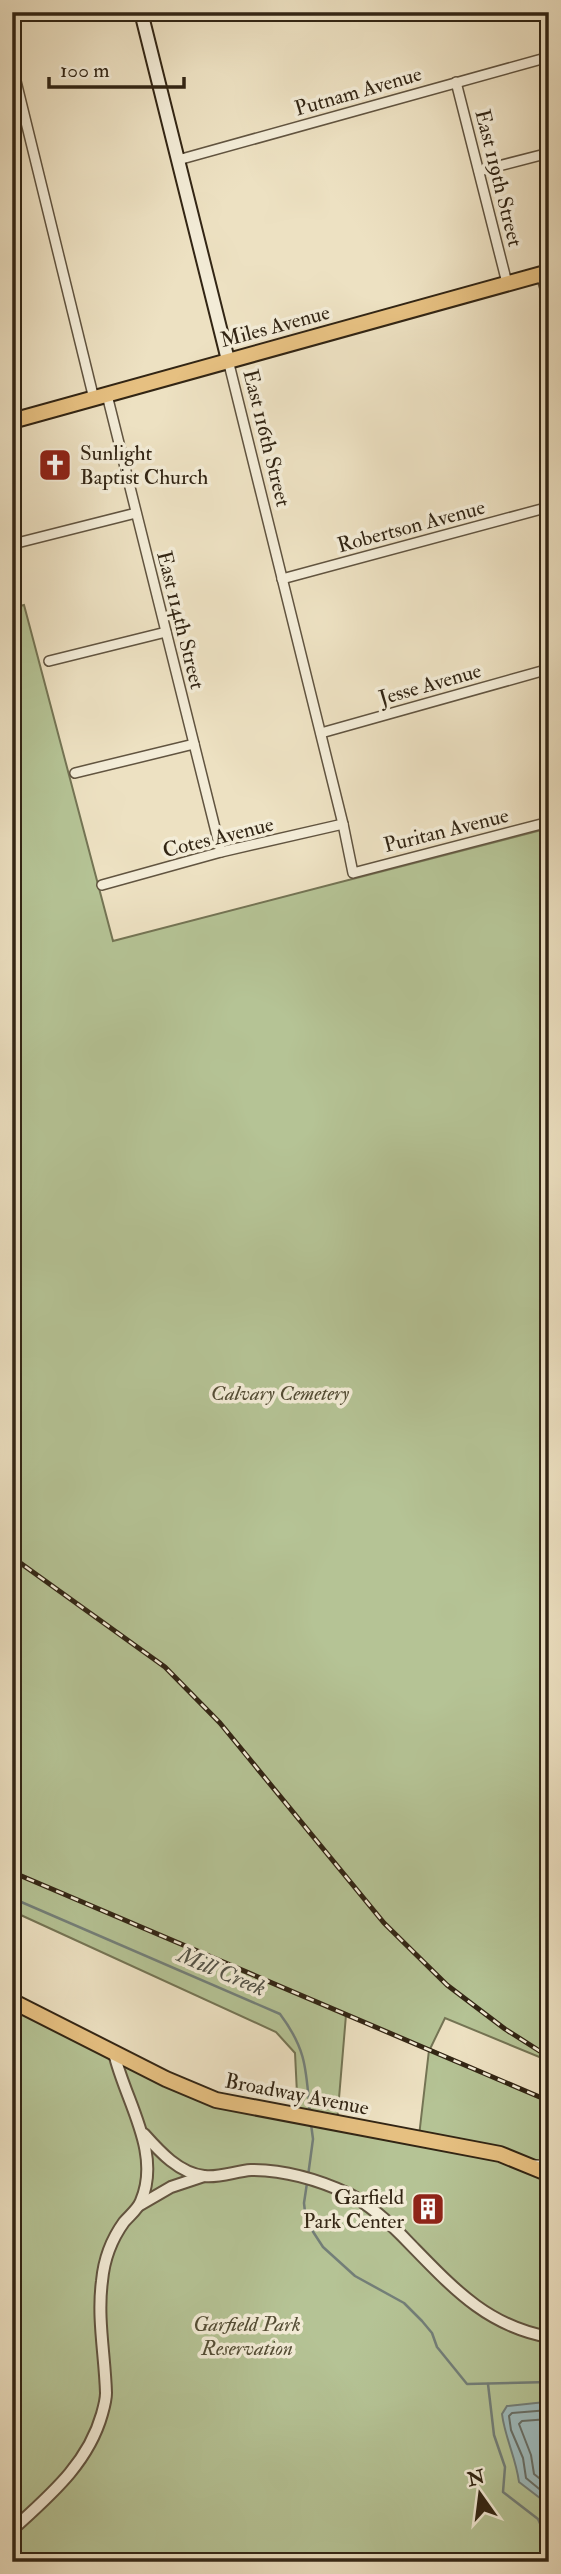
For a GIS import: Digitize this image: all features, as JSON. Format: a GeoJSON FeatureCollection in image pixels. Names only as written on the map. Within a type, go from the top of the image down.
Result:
{"type":"FeatureCollection","features":[{"type":"Feature","properties":{"kind":"main road","name":"East 116th Street"},"geometry":{"type":"LineString","coordinates":[[141,12],[228,360]]}},
{"type":"Feature","properties":{"kind":"main road","name":"Miles Avenue"},"geometry":{"type":"LineString","coordinates":[[12,421],[545,273]]}},
{"type":"Feature","properties":{"kind":"main road","name":"Broadway Avenue"},"geometry":{"type":"LineString","coordinates":[[12,2001],[114,2053],[216,2100],[500,2154],[549,2174]]}},
{"type":"Feature","properties":{"kind":"street","name":"Putnam Avenue"},"geometry":{"type":"LineString","coordinates":[[178,160],[549,57]]}},
{"type":"Feature","properties":{"kind":"street","name":"East 114th Street"},"geometry":{"type":"LineString","coordinates":[[12,65],[100,397],[136,513],[221,852]]}},
{"type":"Feature","properties":{"kind":"street","name":"East 119th Street"},"geometry":{"type":"LineString","coordinates":[[456,82],[507,284]]}},
{"type":"Feature","properties":{"kind":"street"},"geometry":{"type":"LineString","coordinates":[[479,172],[549,153]]}},
{"type":"Feature","properties":{"kind":"street"},"geometry":{"type":"LineString","coordinates":[[545,273],[549,302]]}},
{"type":"Feature","properties":{"kind":"street","name":"East 116th Street"},"geometry":{"type":"LineString","coordinates":[[228,360],[344,824],[353,873]]}},
{"type":"Feature","properties":{"kind":"street","name":"Robertson Avenue"},"geometry":{"type":"LineString","coordinates":[[282,579],[549,507]]}},
{"type":"Feature","properties":{"kind":"street"},"geometry":{"type":"LineString","coordinates":[[17,542],[136,513]]}},
{"type":"Feature","properties":{"kind":"street"},"geometry":{"type":"LineString","coordinates":[[49,661],[166,632]]}},
{"type":"Feature","properties":{"kind":"street","name":"Jesse Avenue"},"geometry":{"type":"LineString","coordinates":[[321,733],[549,669]]}},
{"type":"Feature","properties":{"kind":"street"},"geometry":{"type":"LineString","coordinates":[[75,774],[194,744]]}},
{"type":"Feature","properties":{"kind":"street","name":"Puritan Avenue"},"geometry":{"type":"LineString","coordinates":[[353,873],[549,822]]}},
{"type":"Feature","properties":{"kind":"street","name":"Cotes Avenue"},"geometry":{"type":"LineString","coordinates":[[102,885],[221,852],[344,824]]}},
{"type":"Feature","properties":{"kind":"street"},"geometry":{"type":"LineString","coordinates":[[114,2053],[142,2132],[148,2161],[148,2183],[140,2205]]}},
{"type":"Feature","properties":{"kind":"street"},"geometry":{"type":"LineString","coordinates":[[142,2132],[174,2164],[204,2176]]}},
{"type":"Feature","properties":{"kind":"street"},"geometry":{"type":"LineString","coordinates":[[527,2165],[549,2165]]}},
{"type":"Feature","properties":{"kind":"street"},"geometry":{"type":"LineString","coordinates":[[12,2530],[78,2466],[97,2431],[106,2397],[102,2281],[110,2243],[140,2205],[171,2187],[204,2176],[251,2170],[301,2177],[351,2195],[390,2223],[453,2288],[487,2315],[524,2332],[549,2337]]}},
{"type":"Feature","properties":{"kind":"green space","name":"Calvary Cemetery"},"geometry":{"type":"Polygon","coordinates":[[[24,605],[113,941],[549,828],[549,2061],[445,2018],[430,2049],[549,2101],[549,2562],[12,2562],[12,2001],[216,2100],[298,2114],[295,2053],[276,2032],[12,1911],[12,608],[24,605]],[[346,2015],[337,2122],[419,2136],[429,2050],[346,2015]]]}},
{"type":"Feature","properties":{"kind":"water"},"geometry":{"type":"Polygon","coordinates":[[[545,2402],[549,2404],[549,2505],[519,2482],[502,2414],[507,2406],[545,2402]]]}},
{"type":"Feature","properties":{"kind":"waterway","name":"Mill Creek"},"geometry":{"type":"LineString","coordinates":[[12,1898],[280,2014],[296,2039],[304,2061],[310,2114]]}},
{"type":"Feature","properties":{"kind":"waterway","name":"Mill Creek"},"geometry":{"type":"LineString","coordinates":[[308,2176],[313,2139],[311,2124]]}},
{"type":"Feature","properties":{"kind":"waterway","name":"Mill Creek"},"geometry":{"type":"LineString","coordinates":[[307,2183],[304,2203],[306,2221],[323,2247],[355,2276],[404,2303],[432,2333],[437,2347],[467,2384],[549,2382]]}},
{"type":"Feature","properties":{"kind":"waterway"},"geometry":{"type":"LineString","coordinates":[[488,2384],[494,2435],[505,2467],[503,2492],[538,2519],[549,2543]]}},
{"type":"Feature","properties":{"kind":"railway"},"geometry":{"type":"LineString","coordinates":[[12,1557],[165,1667],[220,1723],[384,1923],[447,1985],[505,2029],[549,2057]]}},
{"type":"Feature","properties":{"kind":"railway"},"geometry":{"type":"LineString","coordinates":[[12,1872],[549,2101]]}},
{"type":"Feature","properties":{"kind":"place","name":"Sunlight Baptist Church"},"geometry":{"type":"Point","coordinates":[55,465]}},
{"type":"Feature","properties":{"kind":"place","name":"Garfield Park Center"},"geometry":{"type":"Point","coordinates":[428,2209]}},
{"type":"Feature","properties":{"kind":"park label","name":"Garfield Park Reservation"},"geometry":{"type":"Point","coordinates":[247,2336]}}]}
